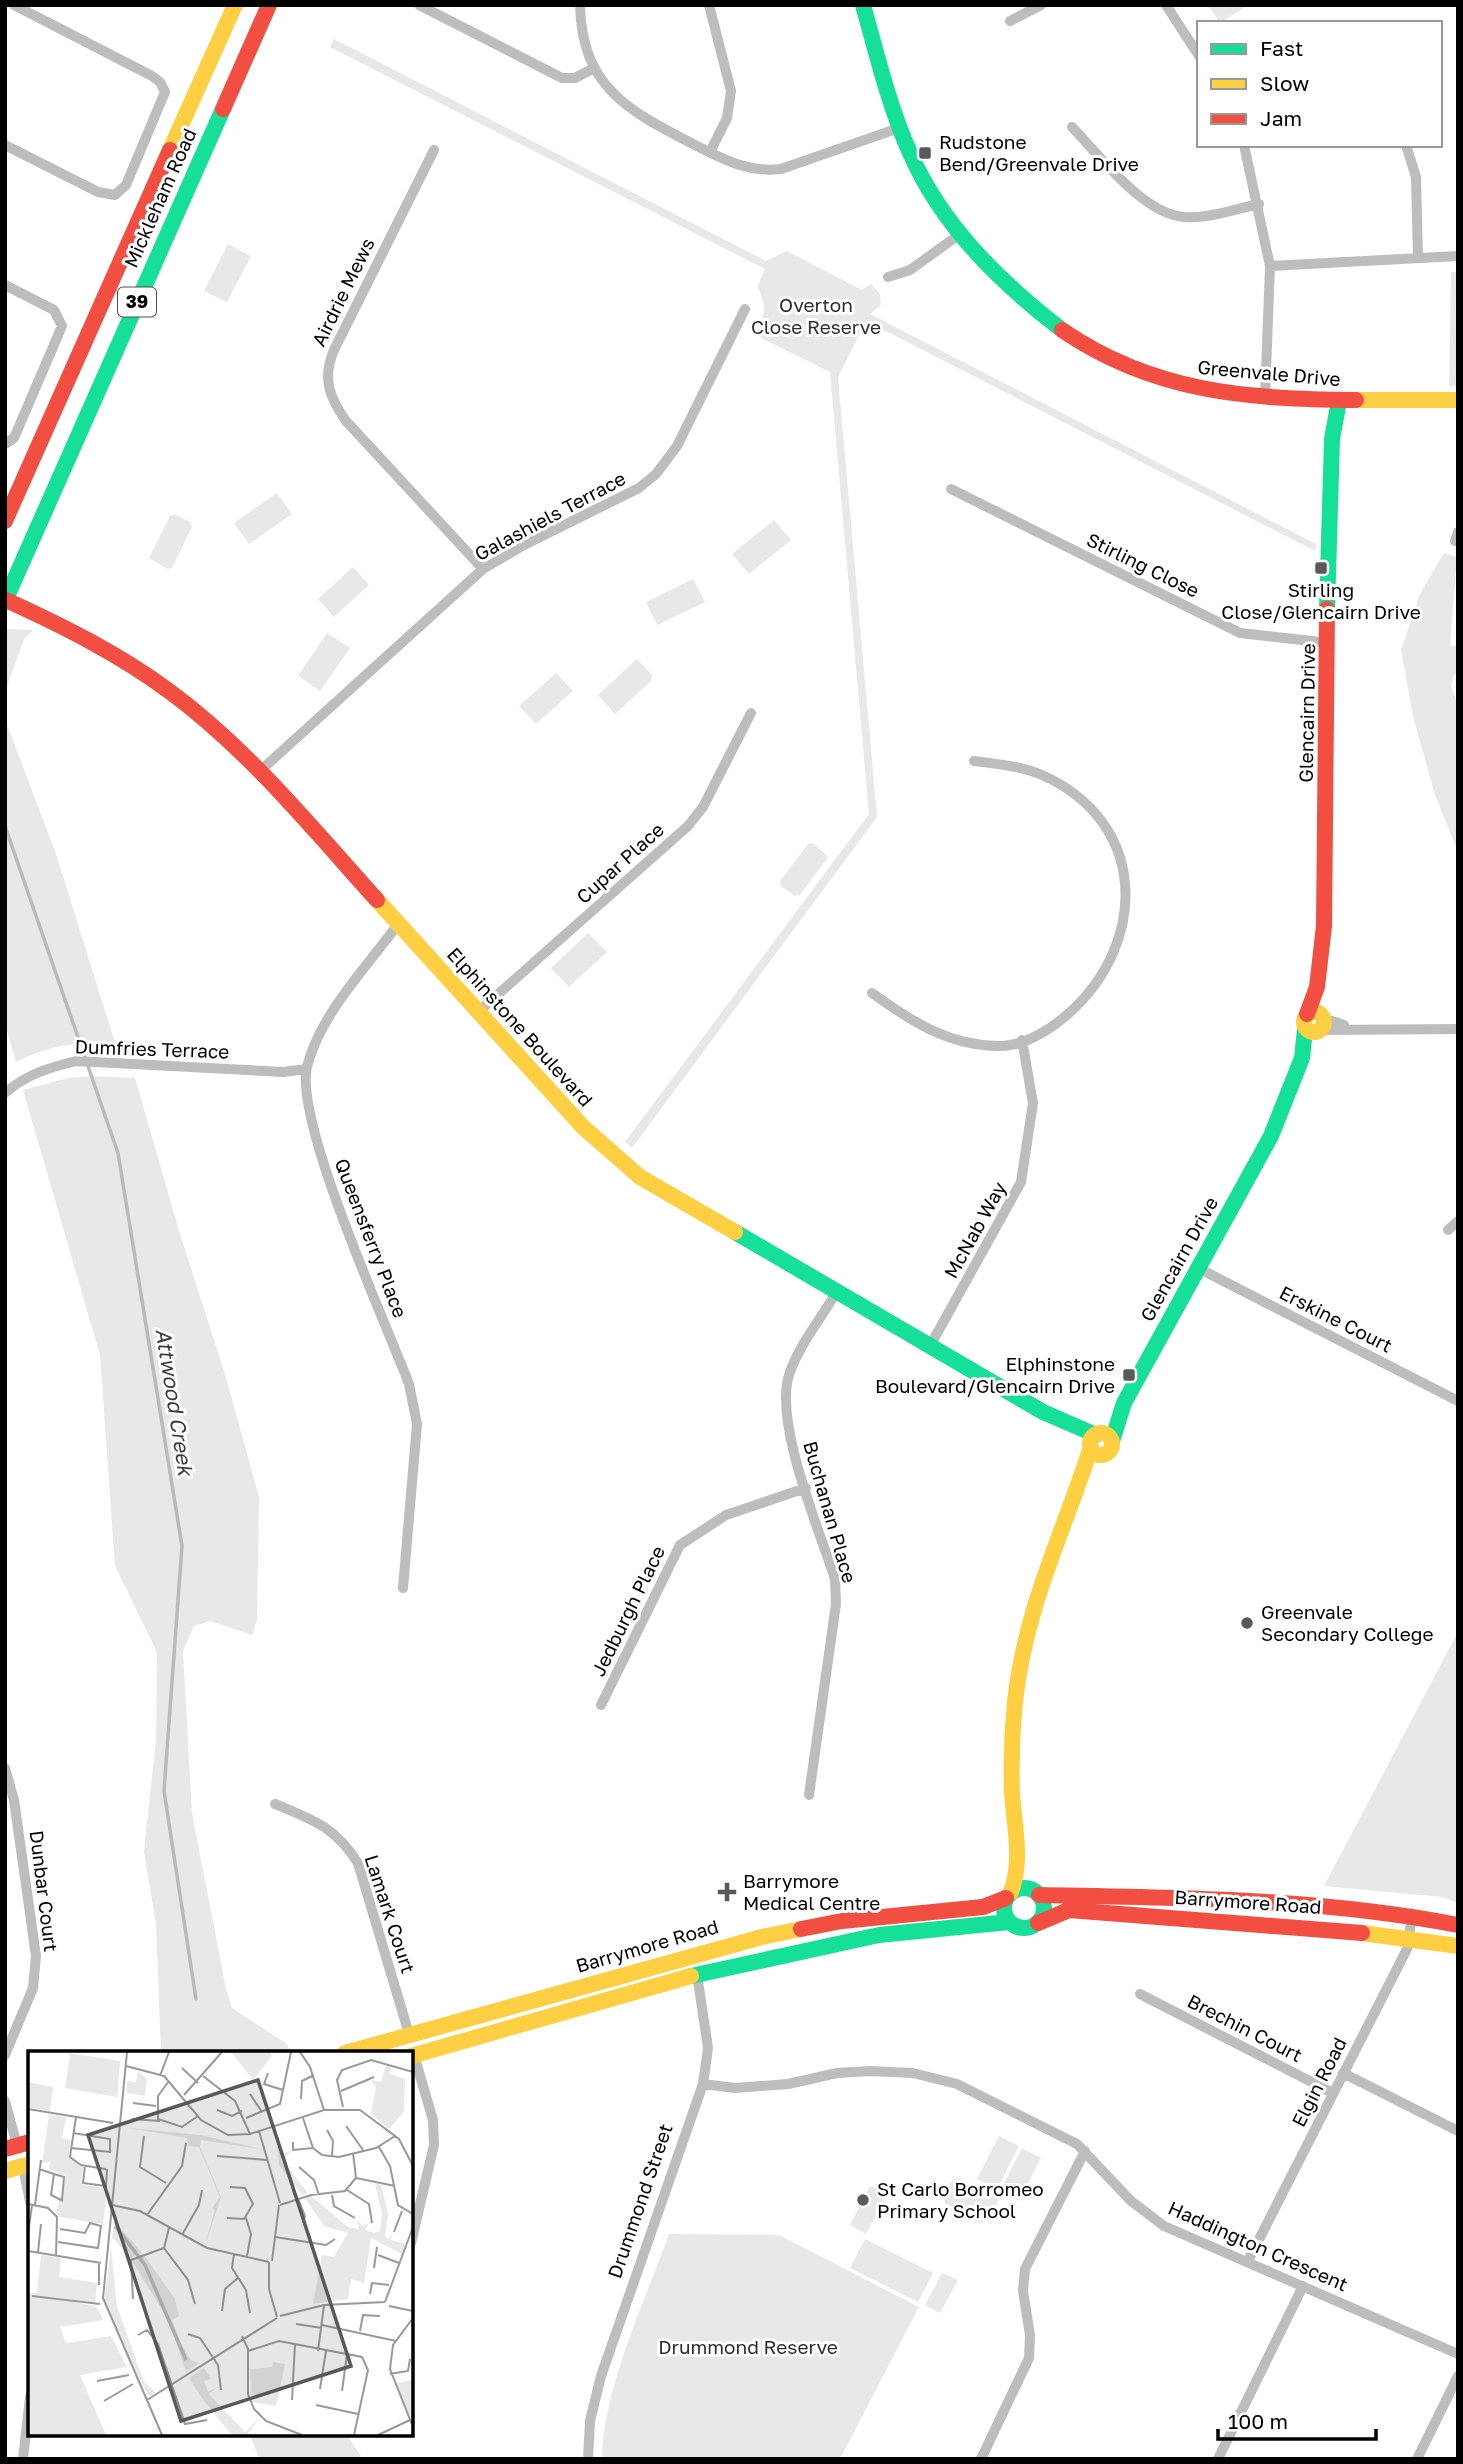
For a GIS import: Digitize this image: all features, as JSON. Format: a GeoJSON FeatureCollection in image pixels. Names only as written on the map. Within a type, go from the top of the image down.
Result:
{"type":"FeatureCollection","features":[{"type":"Feature","properties":{"kind":"street"},"geometry":{"type":"LineString","coordinates":[[5,145],[98,192],[115,195],[126,185],[165,92],[160,82],[152,76],[14,5]]}},
{"type":"Feature","properties":{"kind":"street"},"geometry":{"type":"LineString","coordinates":[[183,122],[194,77],[226,5]]}},
{"type":"Feature","properties":{"kind":"street","name":"Mickleham Road"},"geometry":{"type":"LineString","coordinates":[[6,520],[234,5]]}},
{"type":"Feature","properties":{"kind":"street","name":"Mickleham Road"},"geometry":{"type":"LineString","coordinates":[[5,600],[269,5]]}},
{"type":"Feature","properties":{"kind":"street"},"geometry":{"type":"LineString","coordinates":[[419,5],[562,78],[575,78],[594,68]]}},
{"type":"Feature","properties":{"kind":"street"},"geometry":{"type":"LineString","coordinates":[[580,5],[584,44],[594,68],[624,105],[740,166],[772,170],[902,127]]}},
{"type":"Feature","properties":{"kind":"street"},"geometry":{"type":"LineString","coordinates":[[709,5],[731,90],[727,118],[710,152]]}},
{"type":"Feature","properties":{"kind":"street","name":"Greenvale Drive"},"geometry":{"type":"LineString","coordinates":[[863,5],[918,171],[960,234],[1021,300],[1092,349],[1174,384],[1265,398],[1333,401],[1458,400]]}},
{"type":"Feature","properties":{"kind":"street"},"geometry":{"type":"LineString","coordinates":[[1010,21],[1041,5]]}},
{"type":"Feature","properties":{"kind":"street"},"geometry":{"type":"LineString","coordinates":[[1166,5],[1197,53]]}},
{"type":"Feature","properties":{"kind":"street"},"geometry":{"type":"LineString","coordinates":[[1072,127],[1148,204],[1166,214],[1199,217],[1259,204]]}},
{"type":"Feature","properties":{"kind":"street"},"geometry":{"type":"LineString","coordinates":[[1245,147],[1259,204],[1270,266],[1265,398]]}},
{"type":"Feature","properties":{"kind":"street"},"geometry":{"type":"LineString","coordinates":[[1407,147],[1416,177],[1418,258]]}},
{"type":"Feature","properties":{"kind":"street","name":"Airdrie Mews"},"geometry":{"type":"LineString","coordinates":[[434,150],[334,350],[326,368],[327,383],[330,396],[346,421],[483,569]]}},
{"type":"Feature","properties":{"kind":"street"},"geometry":{"type":"LineString","coordinates":[[888,277],[910,270],[960,234]]}},
{"type":"Feature","properties":{"kind":"street"},"geometry":{"type":"LineString","coordinates":[[1270,266],[1458,256]]}},
{"type":"Feature","properties":{"kind":"street"},"geometry":{"type":"LineString","coordinates":[[5,285],[50,308],[60,317],[61,330],[14,438],[5,444]]}},
{"type":"Feature","properties":{"kind":"street","name":"Galashiels Terrace"},"geometry":{"type":"LineString","coordinates":[[260,771],[483,569],[524,545],[639,488],[656,474],[677,446],[745,309]]}},
{"type":"Feature","properties":{"kind":"street","name":"Glencairn Drive"},"geometry":{"type":"LineString","coordinates":[[1009,1895],[1017,1879],[1012,1737],[1021,1656],[1038,1591],[1060,1525],[1099,1443],[1124,1403],[1271,1136],[1316,1023],[1324,926],[1333,401]]}},
{"type":"Feature","properties":{"kind":"street"},"geometry":{"type":"LineString","coordinates":[[6,520],[34,475],[52,471],[57,482]]}},
{"type":"Feature","properties":{"kind":"street","name":"Stirling Close"},"geometry":{"type":"LineString","coordinates":[[951,489],[1240,633],[1329,643]]}},
{"type":"Feature","properties":{"kind":"street","name":"Elphinstone Boulevard"},"geometry":{"type":"LineString","coordinates":[[5,600],[75,630],[160,681],[211,722],[260,771],[583,1127],[640,1177],[1099,1443]]}},
{"type":"Feature","properties":{"kind":"street","name":"Cupar Place"},"geometry":{"type":"LineString","coordinates":[[478,1012],[688,826],[704,807],[751,713]]}},
{"type":"Feature","properties":{"kind":"street"},"geometry":{"type":"LineString","coordinates":[[872,993],[915,1025],[963,1042],[1004,1046],[1051,1030],[1088,996],[1114,955],[1128,897],[1118,850],[1089,806],[1042,775],[1005,765],[974,761]]}},
{"type":"Feature","properties":{"kind":"street","name":"Queensferry Place"},"geometry":{"type":"LineString","coordinates":[[398,924],[318,1037],[306,1069],[318,1149],[410,1384],[417,1424],[403,1588]]}},
{"type":"Feature","properties":{"kind":"street"},"geometry":{"type":"LineString","coordinates":[[1316,1023],[1350,1027],[1458,1028]]}},
{"type":"Feature","properties":{"kind":"street","name":"McNab Way"},"geometry":{"type":"LineString","coordinates":[[930,1346],[1021,1182],[1033,1103],[1022,1040]]}},
{"type":"Feature","properties":{"kind":"street","name":"Dumfries Terrace"},"geometry":{"type":"LineString","coordinates":[[5,1093],[22,1078],[76,1061],[283,1072],[306,1069]]}},
{"type":"Feature","properties":{"kind":"street"},"geometry":{"type":"LineString","coordinates":[[1448,1230],[1458,1221]]}},
{"type":"Feature","properties":{"kind":"street","name":"Erskine Court"},"geometry":{"type":"LineString","coordinates":[[1198,1268],[1458,1401]]}},
{"type":"Feature","properties":{"kind":"street","name":"Buchanan Place"},"geometry":{"type":"LineString","coordinates":[[809,1795],[836,1604],[835,1579],[788,1428],[785,1401],[789,1373],[836,1293]]}},
{"type":"Feature","properties":{"kind":"street","name":"Jedburgh Place"},"geometry":{"type":"LineString","coordinates":[[601,1705],[680,1545],[726,1515],[806,1488]]}},
{"type":"Feature","properties":{"kind":"street","name":"Dunbar Court"},"geometry":{"type":"LineString","coordinates":[[5,1768],[14,1800],[36,1956],[33,1988],[5,2055]]}},
{"type":"Feature","properties":{"kind":"street","name":"Lamark Court"},"geometry":{"type":"LineString","coordinates":[[275,1804],[324,1824],[345,1842],[358,1863],[409,2035]]}},
{"type":"Feature","properties":{"kind":"street","name":"Glencairn Drive"},"geometry":{"type":"LineString","coordinates":[[1018,1856],[1024,1879],[1035,1892]]}},
{"type":"Feature","properties":{"kind":"street"},"geometry":{"type":"LineString","coordinates":[[413,2234],[434,2145],[433,2120],[413,2056],[697,1975],[879,1935],[1009,1922],[1022,1928],[1038,1923],[1044,1906],[1035,1892],[1018,1889],[1009,1895],[1004,1910],[1009,1922]]}},
{"type":"Feature","properties":{"kind":"street","name":"Barrymore Road"},"geometry":{"type":"LineString","coordinates":[[1035,1892],[1242,1900],[1412,1916],[1458,1925]]}},
{"type":"Feature","properties":{"kind":"street","name":"Barrymore Road"},"geometry":{"type":"LineString","coordinates":[[352,2051],[762,1937],[842,1921],[983,1906],[1009,1895]]}},
{"type":"Feature","properties":{"kind":"street","name":"Barrymore Road"},"geometry":{"type":"LineString","coordinates":[[1038,1923],[1069,1910],[1090,1911],[1338,1930],[1458,1946]]}},
{"type":"Feature","properties":{"kind":"street","name":"Elgin Road"},"geometry":{"type":"LineString","coordinates":[[1248,2261],[1410,1939],[1412,1916]]}},
{"type":"Feature","properties":{"kind":"street","name":"Drummond Street"},"geometry":{"type":"LineString","coordinates":[[588,2459],[590,2421],[601,2376],[704,2084],[708,2048],[693,1955]]}},
{"type":"Feature","properties":{"kind":"street","name":"Brechin Court"},"geometry":{"type":"LineString","coordinates":[[1140,1994],[1333,2093]]}},
{"type":"Feature","properties":{"kind":"street"},"geometry":{"type":"LineString","coordinates":[[409,2035],[412,2051]]}},
{"type":"Feature","properties":{"kind":"street","name":"Haddington Crescent"},"geometry":{"type":"LineString","coordinates":[[704,2084],[735,2088],[788,2084],[837,2073],[870,2071],[921,2074],[969,2089],[1072,2141],[1085,2151],[1122,2193],[1164,2226],[1458,2354]]}},
{"type":"Feature","properties":{"kind":"street"},"geometry":{"type":"LineString","coordinates":[[1343,2073],[1458,2132]]}},
{"type":"Feature","properties":{"kind":"street"},"geometry":{"type":"LineString","coordinates":[[5,2101],[17,2145],[26,2165],[28,2184]]}},
{"type":"Feature","properties":{"kind":"street"},"geometry":{"type":"LineString","coordinates":[[981,2459],[1029,2358],[1030,2335],[1023,2291],[1025,2269],[1085,2151]]}},
{"type":"Feature","properties":{"kind":"street"},"geometry":{"type":"LineString","coordinates":[[5,2171],[26,2165]]}},
{"type":"Feature","properties":{"kind":"street"},"geometry":{"type":"LineString","coordinates":[[1218,2459],[1303,2286]]}},
{"type":"Feature","properties":{"kind":"street"},"geometry":{"type":"LineString","coordinates":[[1417,2459],[1458,2376]]}},
{"type":"Feature","properties":{"kind":"street"},"geometry":{"type":"LineString","coordinates":[[23,2459],[28,2415]]}},
{"type":"Feature","properties":{"kind":"green space"},"geometry":{"type":"Polygon","coordinates":[[[1208,5],[1248,5],[1223,21],[1219,21],[1208,5]]]}},
{"type":"Feature","properties":{"kind":"green space","name":"Overton Close Reserve"},"geometry":{"type":"Polygon","coordinates":[[[334,39],[766,261],[787,251],[862,290],[871,284],[880,294],[881,305],[870,314],[1316,544],[1315,551],[866,321],[838,377],[877,817],[632,1148],[625,1142],[869,814],[830,372],[755,335],[764,311],[763,300],[757,287],[765,269],[330,47],[334,39]]]}},
{"type":"Feature","properties":{"kind":"green space"},"geometry":{"type":"Polygon","coordinates":[[[228,244],[251,256],[227,302],[204,291],[228,244]]]}},
{"type":"Feature","properties":{"kind":"green space"},"geometry":{"type":"Polygon","coordinates":[[[1451,272],[1458,272],[1458,386],[1449,386],[1451,272]]]}},
{"type":"Feature","properties":{"kind":"green space"},"geometry":{"type":"Polygon","coordinates":[[[277,493],[292,514],[249,544],[234,523],[277,493]]]}},
{"type":"Feature","properties":{"kind":"green space"},"geometry":{"type":"Polygon","coordinates":[[[175,514],[190,522],[192,527],[172,568],[168,569],[149,558],[170,516],[175,514]]]}},
{"type":"Feature","properties":{"kind":"green space"},"geometry":{"type":"Polygon","coordinates":[[[774,520],[791,540],[749,574],[732,554],[774,520]]]}},
{"type":"Feature","properties":{"kind":"green space"},"geometry":{"type":"Polygon","coordinates":[[[1444,553],[1457,557],[1450,646],[1458,646],[1458,673],[1454,675],[1451,686],[1458,706],[1458,852],[1435,795],[1413,716],[1401,650],[1420,594],[1444,553]]]}},
{"type":"Feature","properties":{"kind":"green space"},"geometry":{"type":"Polygon","coordinates":[[[353,567],[369,585],[334,617],[318,599],[353,567]]]}},
{"type":"Feature","properties":{"kind":"green space"},"geometry":{"type":"Polygon","coordinates":[[[693,579],[705,602],[657,625],[646,602],[693,579]]]}},
{"type":"Feature","properties":{"kind":"green space"},"geometry":{"type":"Polygon","coordinates":[[[33,630],[24,639],[5,692],[5,631],[33,630]]]}},
{"type":"Feature","properties":{"kind":"green space"},"geometry":{"type":"Polygon","coordinates":[[[327,633],[350,648],[320,691],[298,676],[327,633]]]}},
{"type":"Feature","properties":{"kind":"green space"},"geometry":{"type":"Polygon","coordinates":[[[637,659],[652,675],[651,681],[615,714],[598,695],[637,659]]]}},
{"type":"Feature","properties":{"kind":"green space"},"geometry":{"type":"Polygon","coordinates":[[[556,673],[573,691],[536,724],[519,706],[556,673]]]}},
{"type":"Feature","properties":{"kind":"green space"},"geometry":{"type":"Polygon","coordinates":[[[6,722],[55,851],[116,1046],[90,1043],[65,1045],[16,1062],[5,1024],[6,722]]]}},
{"type":"Feature","properties":{"kind":"green space"},"geometry":{"type":"Polygon","coordinates":[[[813,843],[828,857],[800,895],[795,896],[781,886],[780,881],[808,844],[813,843]]]}},
{"type":"Feature","properties":{"kind":"green space"},"geometry":{"type":"Polygon","coordinates":[[[588,933],[607,952],[569,987],[551,968],[588,933]]]}},
{"type":"Feature","properties":{"kind":"green space"},"geometry":{"type":"Polygon","coordinates":[[[68,1078],[135,1078],[180,1234],[225,1374],[259,1497],[257,1620],[252,1635],[210,1621],[194,1626],[183,1651],[192,1813],[226,1989],[232,2008],[287,2044],[290,2051],[161,2051],[156,1924],[144,1852],[156,1740],[157,1652],[115,1566],[100,1355],[23,1090],[68,1078]]]}},
{"type":"Feature","properties":{"kind":"green space"},"geometry":{"type":"Polygon","coordinates":[[[1458,1632],[1458,1903],[1442,1897],[1324,1886],[1458,1632]]]}},
{"type":"Feature","properties":{"kind":"green space"},"geometry":{"type":"Polygon","coordinates":[[[999,2136],[1019,2146],[997,2189],[977,2179],[999,2136]]]}},
{"type":"Feature","properties":{"kind":"green space"},"geometry":{"type":"Polygon","coordinates":[[[1022,2148],[1041,2158],[1019,2201],[1000,2191],[1022,2148]]]}},
{"type":"Feature","properties":{"kind":"green space"},"geometry":{"type":"Polygon","coordinates":[[[958,2178],[997,2197],[998,2201],[989,2220],[981,2223],[945,2203],[947,2188],[958,2178]]]}},
{"type":"Feature","properties":{"kind":"green space"},"geometry":{"type":"Polygon","coordinates":[[[870,2186],[887,2194],[866,2234],[850,2225],[870,2186]]]}},
{"type":"Feature","properties":{"kind":"green space","name":"Drummond Reserve"},"geometry":{"type":"Polygon","coordinates":[[[669,2234],[779,2235],[919,2307],[840,2459],[602,2459],[604,2432],[617,2374],[669,2234]]]}},
{"type":"Feature","properties":{"kind":"green space"},"geometry":{"type":"Polygon","coordinates":[[[865,2239],[933,2273],[918,2302],[850,2268],[865,2239]]]}},
{"type":"Feature","properties":{"kind":"green space"},"geometry":{"type":"Polygon","coordinates":[[[942,2273],[958,2280],[940,2313],[925,2305],[942,2273]]]}},
{"type":"Feature","properties":{"kind":"green space"},"geometry":{"type":"Polygon","coordinates":[[[251,2436],[347,2436],[363,2459],[259,2459],[251,2436]]]}},
{"type":"Feature","properties":{"kind":"waterway","name":"Attwood Creek"},"geometry":{"type":"LineString","coordinates":[[5,826],[118,1153],[182,1546],[164,1791],[196,1999]]}},
{"type":"Feature","properties":{"kind":"traffic: fast"},"geometry":{"type":"LineString","coordinates":[[863,5],[896,117],[923,180],[975,251],[1039,312],[1062,330]]}},
{"type":"Feature","properties":{"kind":"traffic: fast"},"geometry":{"type":"LineString","coordinates":[[5,601],[223,109]]}},
{"type":"Feature","properties":{"kind":"traffic: fast"},"geometry":{"type":"LineString","coordinates":[[1327,609],[1332,439],[1339,401]]}},
{"type":"Feature","properties":{"kind":"traffic: fast"},"geometry":{"type":"LineString","coordinates":[[1112,1441],[1124,1403],[1271,1136],[1302,1058],[1305,1029]]}},
{"type":"Feature","properties":{"kind":"traffic: fast"},"geometry":{"type":"LineString","coordinates":[[735,1232],[1043,1412],[1096,1435]]}},
{"type":"Feature","properties":{"kind":"traffic: fast"},"geometry":{"type":"LineString","coordinates":[[1024,1888],[1038,1894],[1044,1908],[1038,1922],[1024,1928],[1010,1922],[1004,1908],[1010,1894],[1024,1888]]}},
{"type":"Feature","properties":{"kind":"traffic: fast"},"geometry":{"type":"LineString","coordinates":[[691,1976],[879,1935],[1009,1922]]}},
{"type":"Feature","properties":{"kind":"traffic: slow"},"geometry":{"type":"LineString","coordinates":[[170,150],[235,5]]}},
{"type":"Feature","properties":{"kind":"traffic: slow"},"geometry":{"type":"LineString","coordinates":[[1356,400],[1458,400]]}},
{"type":"Feature","properties":{"kind":"traffic: slow"},"geometry":{"type":"LineString","coordinates":[[377,900],[583,1127],[640,1177],[735,1232]]}},
{"type":"Feature","properties":{"kind":"traffic: slow"},"geometry":{"type":"LineString","coordinates":[[1310,1012],[1318,1012],[1324,1022],[1318,1032],[1310,1032],[1304,1026],[1304,1018],[1310,1012]]}},
{"type":"Feature","properties":{"kind":"traffic: slow"},"geometry":{"type":"LineString","coordinates":[[1101,1433],[1109,1436],[1112,1444],[1109,1452],[1101,1455],[1093,1452],[1090,1444],[1093,1436],[1101,1433]]}},
{"type":"Feature","properties":{"kind":"traffic: slow"},"geometry":{"type":"LineString","coordinates":[[1011,1892],[1017,1855],[1012,1792],[1012,1746],[1020,1666],[1036,1602],[1091,1447]]}},
{"type":"Feature","properties":{"kind":"traffic: slow"},"geometry":{"type":"LineString","coordinates":[[352,2051],[762,1937],[801,1929]]}},
{"type":"Feature","properties":{"kind":"traffic: slow"},"geometry":{"type":"LineString","coordinates":[[1362,1933],[1458,1946]]}},
{"type":"Feature","properties":{"kind":"traffic: slow"},"geometry":{"type":"LineString","coordinates":[[413,2055],[691,1976]]}},
{"type":"Feature","properties":{"kind":"traffic: slow"},"geometry":{"type":"LineString","coordinates":[[5,2171],[28,2165]]}},
{"type":"Feature","properties":{"kind":"traffic: jam"},"geometry":{"type":"LineString","coordinates":[[223,109],[269,5]]}},
{"type":"Feature","properties":{"kind":"traffic: jam"},"geometry":{"type":"LineString","coordinates":[[5,521],[170,150]]}},
{"type":"Feature","properties":{"kind":"traffic: jam"},"geometry":{"type":"LineString","coordinates":[[1062,330],[1097,351],[1167,380],[1277,398],[1356,400]]}},
{"type":"Feature","properties":{"kind":"traffic: jam"},"geometry":{"type":"LineString","coordinates":[[6,600],[110,653],[169,691],[198,714],[278,790],[377,900]]}},
{"type":"Feature","properties":{"kind":"traffic: jam"},"geometry":{"type":"LineString","coordinates":[[1307,1014],[1317,987],[1324,926],[1327,609]]}},
{"type":"Feature","properties":{"kind":"traffic: jam"},"geometry":{"type":"LineString","coordinates":[[1039,1895],[1302,1904],[1458,1925]]}},
{"type":"Feature","properties":{"kind":"traffic: jam"},"geometry":{"type":"LineString","coordinates":[[801,1929],[842,1921],[983,1907],[1006,1898]]}},
{"type":"Feature","properties":{"kind":"traffic: jam"},"geometry":{"type":"LineString","coordinates":[[1038,1923],[1069,1910],[1362,1933]]}},
{"type":"Feature","properties":{"kind":"traffic: jam"},"geometry":{"type":"LineString","coordinates":[[5,2149],[28,2143]]}},
{"type":"Feature","properties":{"kind":"place","name":"Rudstone Bend/Greenvale Drive"},"geometry":{"type":"Point","coordinates":[925,153]}},
{"type":"Feature","properties":{"kind":"place","name":"Stirling Close/Glencairn Drive"},"geometry":{"type":"Point","coordinates":[1321,568]}},
{"type":"Feature","properties":{"kind":"place","name":"Elphinstone Boulevard/Glencairn Drive"},"geometry":{"type":"Point","coordinates":[1129,1375]}},
{"type":"Feature","properties":{"kind":"place","name":"Greenvale Secondary College"},"geometry":{"type":"Point","coordinates":[1247,1623]}},
{"type":"Feature","properties":{"kind":"place","name":"Barrymore Medical Centre"},"geometry":{"type":"Point","coordinates":[727,1892]}},
{"type":"Feature","properties":{"kind":"place","name":"St Carlo Borromeo Primary School"},"geometry":{"type":"Point","coordinates":[863,2200]}}]}
